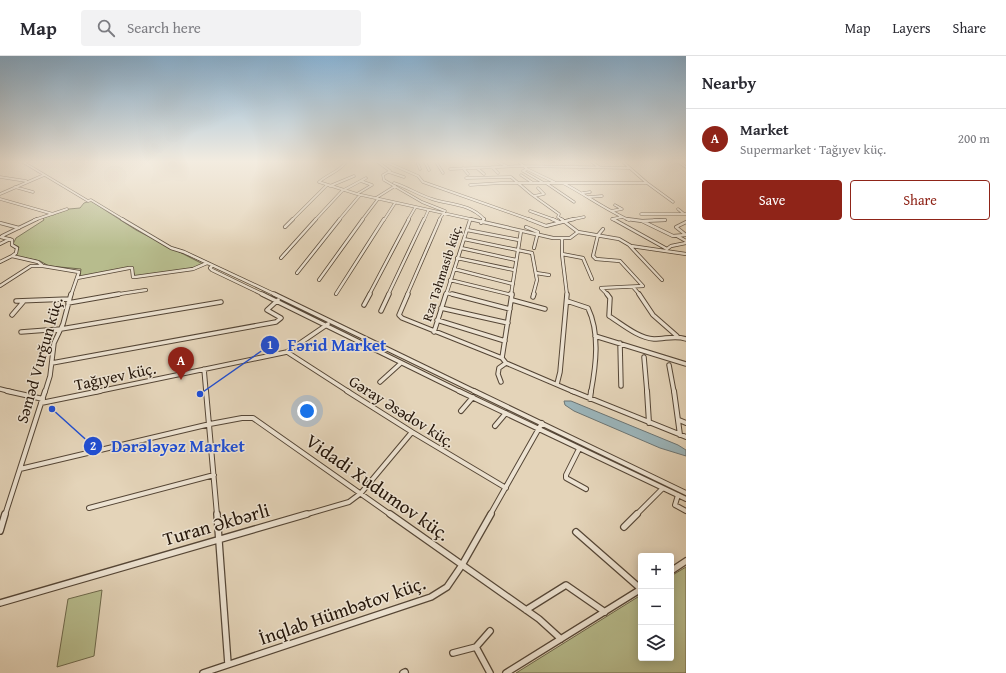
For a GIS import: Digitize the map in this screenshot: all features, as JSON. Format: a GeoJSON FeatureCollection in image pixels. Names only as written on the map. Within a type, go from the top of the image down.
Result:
{"type":"FeatureCollection","features":[{"type":"Feature","properties":{"kind":"street"},"geometry":{"type":"LineString","coordinates":[[28,191],[33,192]]}},
{"type":"Feature","properties":{"kind":"street"},"geometry":{"type":"LineString","coordinates":[[71,191],[88,201],[91,200],[97,202],[136,228],[171,248],[184,252],[252,284],[401,363],[686,499]]}},
{"type":"Feature","properties":{"kind":"street"},"geometry":{"type":"LineString","coordinates":[[285,227],[323,191]]}},
{"type":"Feature","properties":{"kind":"street"},"geometry":{"type":"LineString","coordinates":[[282,258],[342,191]]}},
{"type":"Feature","properties":{"kind":"street"},"geometry":{"type":"LineString","coordinates":[[346,191],[428,211],[537,234],[562,238],[574,236],[578,232]]}},
{"type":"Feature","properties":{"kind":"street"},"geometry":{"type":"LineString","coordinates":[[357,194],[362,191]]}},
{"type":"Feature","properties":{"kind":"street"},"geometry":{"type":"LineString","coordinates":[[319,280],[377,199],[388,191]]}},
{"type":"Feature","properties":{"kind":"street"},"geometry":{"type":"LineString","coordinates":[[403,191],[422,202],[444,210],[399,315],[402,318],[502,358],[506,363],[590,399],[686,437]]}},
{"type":"Feature","properties":{"kind":"street"},"geometry":{"type":"LineString","coordinates":[[415,191],[432,199],[455,203],[472,209],[484,219],[482,223]]}},
{"type":"Feature","properties":{"kind":"street"},"geometry":{"type":"LineString","coordinates":[[449,191],[520,215],[524,218],[546,226],[584,217]]}},
{"type":"Feature","properties":{"kind":"street"},"geometry":{"type":"LineString","coordinates":[[528,191],[559,214],[557,217],[578,232],[619,239],[629,245],[662,280]]}},
{"type":"Feature","properties":{"kind":"street"},"geometry":{"type":"LineString","coordinates":[[534,196],[544,194],[541,191]]}},
{"type":"Feature","properties":{"kind":"street"},"geometry":{"type":"LineString","coordinates":[[557,191],[574,202]]}},
{"type":"Feature","properties":{"kind":"street"},"geometry":{"type":"LineString","coordinates":[[578,191],[610,211],[632,221],[665,220]]}},
{"type":"Feature","properties":{"kind":"street"},"geometry":{"type":"LineString","coordinates":[[658,191],[673,202]]}},
{"type":"Feature","properties":{"kind":"street"},"geometry":{"type":"LineString","coordinates":[[582,193],[590,192]]}},
{"type":"Feature","properties":{"kind":"street"},"geometry":{"type":"LineString","coordinates":[[297,273],[360,195]]}},
{"type":"Feature","properties":{"kind":"street"},"geometry":{"type":"LineString","coordinates":[[588,197],[602,196]]}},
{"type":"Feature","properties":{"kind":"street"},"geometry":{"type":"LineString","coordinates":[[0,199],[53,214]]}},
{"type":"Feature","properties":{"kind":"street"},"geometry":{"type":"LineString","coordinates":[[336,294],[395,203]]}},
{"type":"Feature","properties":{"kind":"street"},"geometry":{"type":"LineString","coordinates":[[610,211],[622,210],[615,205]]}},
{"type":"Feature","properties":{"kind":"street"},"geometry":{"type":"LineString","coordinates":[[364,305],[415,208]]}},
{"type":"Feature","properties":{"kind":"street"},"geometry":{"type":"LineString","coordinates":[[1,237],[33,221],[68,209]]}},
{"type":"Feature","properties":{"kind":"street"},"geometry":{"type":"LineString","coordinates":[[678,209],[685,214]]}},
{"type":"Feature","properties":{"kind":"street"},"geometry":{"type":"LineString","coordinates":[[381,310],[428,211]]}},
{"type":"Feature","properties":{"kind":"street"},"geometry":{"type":"LineString","coordinates":[[530,211],[560,223]]}},
{"type":"Feature","properties":{"kind":"street"},"geometry":{"type":"LineString","coordinates":[[665,211],[670,214]]}},
{"type":"Feature","properties":{"kind":"street"},"geometry":{"type":"LineString","coordinates":[[641,214],[685,214]]}},
{"type":"Feature","properties":{"kind":"street"},"geometry":{"type":"LineString","coordinates":[[623,217],[612,219],[667,250]]}},
{"type":"Feature","properties":{"kind":"street","name":"Rza Təhmasib küç."},"geometry":{"type":"LineString","coordinates":[[434,332],[470,220]]}},
{"type":"Feature","properties":{"kind":"street"},"geometry":{"type":"LineString","coordinates":[[642,221],[671,236],[686,235]]}},
{"type":"Feature","properties":{"kind":"street"},"geometry":{"type":"LineString","coordinates":[[686,222],[676,227],[686,235]]}},
{"type":"Feature","properties":{"kind":"street"},"geometry":{"type":"LineString","coordinates":[[0,223],[19,228]]}},
{"type":"Feature","properties":{"kind":"street"},"geometry":{"type":"LineString","coordinates":[[526,227],[538,232],[534,248]]}},
{"type":"Feature","properties":{"kind":"street"},"geometry":{"type":"LineString","coordinates":[[603,229],[598,235],[593,256],[596,258],[618,260],[643,286],[601,288],[610,298],[609,316],[647,337],[654,339],[678,336]]}},
{"type":"Feature","properties":{"kind":"street"},"geometry":{"type":"LineString","coordinates":[[467,230],[519,240]]}},
{"type":"Feature","properties":{"kind":"street"},"geometry":{"type":"LineString","coordinates":[[502,358],[512,300],[514,270],[521,231]]}},
{"type":"Feature","properties":{"kind":"street"},"geometry":{"type":"LineString","coordinates":[[677,236],[686,242]]}},
{"type":"Feature","properties":{"kind":"street"},"geometry":{"type":"LineString","coordinates":[[1,237],[10,239]]}},
{"type":"Feature","properties":{"kind":"street"},"geometry":{"type":"LineString","coordinates":[[557,384],[560,372],[567,301],[567,289],[562,254],[562,238]]}},
{"type":"Feature","properties":{"kind":"street"},"geometry":{"type":"LineString","coordinates":[[0,244],[10,239]]}},
{"type":"Feature","properties":{"kind":"street"},"geometry":{"type":"LineString","coordinates":[[0,262],[15,254],[17,248],[12,244],[10,239]]}},
{"type":"Feature","properties":{"kind":"street"},"geometry":{"type":"LineString","coordinates":[[464,239],[532,253],[536,273],[536,283],[533,297]]}},
{"type":"Feature","properties":{"kind":"street"},"geometry":{"type":"LineString","coordinates":[[667,250],[686,242]]}},
{"type":"Feature","properties":{"kind":"street"},"geometry":{"type":"LineString","coordinates":[[629,245],[686,254]]}},
{"type":"Feature","properties":{"kind":"street"},"geometry":{"type":"LineString","coordinates":[[461,248],[516,260]]}},
{"type":"Feature","properties":{"kind":"street"},"geometry":{"type":"LineString","coordinates":[[562,254],[584,259],[592,279]]}},
{"type":"Feature","properties":{"kind":"street"},"geometry":{"type":"LineString","coordinates":[[12,256],[38,262],[42,264],[42,266]]}},
{"type":"Feature","properties":{"kind":"street"},"geometry":{"type":"LineString","coordinates":[[457,258],[514,270]]}},
{"type":"Feature","properties":{"kind":"street"},"geometry":{"type":"LineString","coordinates":[[77,278],[129,268],[132,268],[133,277],[135,277],[193,269],[207,263]]}},
{"type":"Feature","properties":{"kind":"street"},"geometry":{"type":"LineString","coordinates":[[0,286],[31,266],[78,270],[80,272],[77,278]]}},
{"type":"Feature","properties":{"kind":"street"},"geometry":{"type":"LineString","coordinates":[[212,266],[210,268],[212,270],[276,302],[441,374],[686,493]]}},
{"type":"Feature","properties":{"kind":"street"},"geometry":{"type":"LineString","coordinates":[[454,269],[513,284]]}},
{"type":"Feature","properties":{"kind":"street"},"geometry":{"type":"LineString","coordinates":[[536,273],[548,275]]}},
{"type":"Feature","properties":{"kind":"street","name":"Səməd Vurğun küç."},"geometry":{"type":"LineString","coordinates":[[0,530],[42,401],[52,363],[54,343],[61,329],[77,278]]}},
{"type":"Feature","properties":{"kind":"street"},"geometry":{"type":"LineString","coordinates":[[450,280],[512,295]]}},
{"type":"Feature","properties":{"kind":"street"},"geometry":{"type":"LineString","coordinates":[[247,287],[252,284]]}},
{"type":"Feature","properties":{"kind":"street"},"geometry":{"type":"LineString","coordinates":[[633,287],[645,301],[653,315],[678,336],[686,339]]}},
{"type":"Feature","properties":{"kind":"street"},"geometry":{"type":"LineString","coordinates":[[16,301],[69,301],[146,290]]}},
{"type":"Feature","properties":{"kind":"street"},"geometry":{"type":"LineString","coordinates":[[446,293],[510,309]]}},
{"type":"Feature","properties":{"kind":"street"},"geometry":{"type":"LineString","coordinates":[[52,363],[276,322],[280,318],[267,310],[280,298]]}},
{"type":"Feature","properties":{"kind":"street"},"geometry":{"type":"LineString","coordinates":[[512,300],[545,309]]}},
{"type":"Feature","properties":{"kind":"street"},"geometry":{"type":"LineString","coordinates":[[12,315],[24,301]]}},
{"type":"Feature","properties":{"kind":"street"},"geometry":{"type":"LineString","coordinates":[[567,301],[588,308],[595,324],[593,383],[590,399]]}},
{"type":"Feature","properties":{"kind":"street"},"geometry":{"type":"LineString","coordinates":[[21,332],[61,329],[221,302]]}},
{"type":"Feature","properties":{"kind":"street"},"geometry":{"type":"LineString","coordinates":[[588,308],[592,304]]}},
{"type":"Feature","properties":{"kind":"street"},"geometry":{"type":"LineString","coordinates":[[441,308],[508,323]]}},
{"type":"Feature","properties":{"kind":"street"},"geometry":{"type":"LineString","coordinates":[[437,320],[505,341]]}},
{"type":"Feature","properties":{"kind":"street"},"geometry":{"type":"LineString","coordinates":[[287,352],[328,324]]}},
{"type":"Feature","properties":{"kind":"street"},"geometry":{"type":"LineString","coordinates":[[595,336],[686,364]]}},
{"type":"Feature","properties":{"kind":"street"},"geometry":{"type":"LineString","coordinates":[[620,343],[621,386]]}},
{"type":"Feature","properties":{"kind":"street","name":"Tağıyev küç."},"geometry":{"type":"LineString","coordinates":[[42,401],[287,352]]}},
{"type":"Feature","properties":{"kind":"street","name":"Gəray Əsədov küç."},"geometry":{"type":"LineString","coordinates":[[287,352],[412,432],[506,488]]}},
{"type":"Feature","properties":{"kind":"street"},"geometry":{"type":"LineString","coordinates":[[644,357],[649,423]]}},
{"type":"Feature","properties":{"kind":"street"},"geometry":{"type":"LineString","coordinates":[[380,382],[401,363]]}},
{"type":"Feature","properties":{"kind":"street"},"geometry":{"type":"LineString","coordinates":[[501,382],[498,374],[499,368],[506,363]]}},
{"type":"Feature","properties":{"kind":"street"},"geometry":{"type":"LineString","coordinates":[[669,365],[674,385],[680,435]]}},
{"type":"Feature","properties":{"kind":"street"},"geometry":{"type":"LineString","coordinates":[[204,369],[210,424],[228,664]]}},
{"type":"Feature","properties":{"kind":"street"},"geometry":{"type":"LineString","coordinates":[[436,380],[441,374]]}},
{"type":"Feature","properties":{"kind":"street"},"geometry":{"type":"LineString","coordinates":[[0,389],[42,401]]}},
{"type":"Feature","properties":{"kind":"street"},"geometry":{"type":"LineString","coordinates":[[461,411],[473,397]]}},
{"type":"Feature","properties":{"kind":"street"},"geometry":{"type":"LineString","coordinates":[[495,426],[506,413]]}},
{"type":"Feature","properties":{"kind":"street","name":"Vidadi Xudumov küç."},"geometry":{"type":"LineString","coordinates":[[20,469],[210,424],[242,418],[253,418],[526,610],[549,627],[561,639]]}},
{"type":"Feature","properties":{"kind":"street"},"geometry":{"type":"LineString","coordinates":[[679,420],[686,422]]}},
{"type":"Feature","properties":{"kind":"street","name":"İnqlab Hümbətov küç."},"geometry":{"type":"LineString","coordinates":[[203,673],[431,597],[447,587],[462,565],[542,423]]}},
{"type":"Feature","properties":{"kind":"street","name":"Turan Əkbərli"},"geometry":{"type":"LineString","coordinates":[[0,603],[349,502],[361,494],[412,432]]}},
{"type":"Feature","properties":{"kind":"street"},"geometry":{"type":"LineString","coordinates":[[579,449],[566,475],[566,478],[586,489]]}},
{"type":"Feature","properties":{"kind":"street"},"geometry":{"type":"LineString","coordinates":[[89,508],[214,475]]}},
{"type":"Feature","properties":{"kind":"street"},"geometry":{"type":"LineString","coordinates":[[624,527],[662,488]]}},
{"type":"Feature","properties":{"kind":"street"},"geometry":{"type":"LineString","coordinates":[[678,495],[675,505],[686,511]]}},
{"type":"Feature","properties":{"kind":"street"},"geometry":{"type":"LineString","coordinates":[[576,532],[638,586]]}},
{"type":"Feature","properties":{"kind":"street"},"geometry":{"type":"LineString","coordinates":[[674,569],[686,561]]}},
{"type":"Feature","properties":{"kind":"street"},"geometry":{"type":"LineString","coordinates":[[526,610],[566,585],[605,612]]}},
{"type":"Feature","properties":{"kind":"street"},"geometry":{"type":"LineString","coordinates":[[506,673],[638,591]]}},
{"type":"Feature","properties":{"kind":"street"},"geometry":{"type":"LineString","coordinates":[[453,653],[476,647],[490,631]]}},
{"type":"Feature","properties":{"kind":"street"},"geometry":{"type":"LineString","coordinates":[[476,647],[490,673]]}},
{"type":"Feature","properties":{"kind":"green space"},"geometry":{"type":"Polygon","coordinates":[[[91,201],[136,230],[203,264],[193,268],[135,277],[132,267],[80,277],[81,269],[49,266],[40,261],[15,256],[19,247],[13,244],[16,238],[44,220],[43,218],[69,209],[80,208],[84,203],[91,201]]]}},
{"type":"Feature","properties":{"kind":"green space"},"geometry":{"type":"Polygon","coordinates":[[[686,567],[686,673],[516,673],[638,597],[638,661],[674,661],[674,574],[686,567]]]}},
{"type":"Feature","properties":{"kind":"green space"},"geometry":{"type":"Polygon","coordinates":[[[102,590],[94,656],[57,667],[68,599],[102,590]]]}},
{"type":"Feature","properties":{"kind":"water"},"geometry":{"type":"Polygon","coordinates":[[[564,401],[571,401],[678,445],[686,450],[686,456],[660,448],[574,411],[565,405],[564,401]]]}},
{"type":"Feature","properties":{"kind":"place","name":"Market"},"geometry":{"type":"Point","coordinates":[181,380]}},
{"type":"Feature","properties":{"kind":"place","name":"Fərid Market"},"geometry":{"type":"Point","coordinates":[200,394]}},
{"type":"Feature","properties":{"kind":"place","name":"Dərələyəz Market"},"geometry":{"type":"Point","coordinates":[52,409]}}]}
